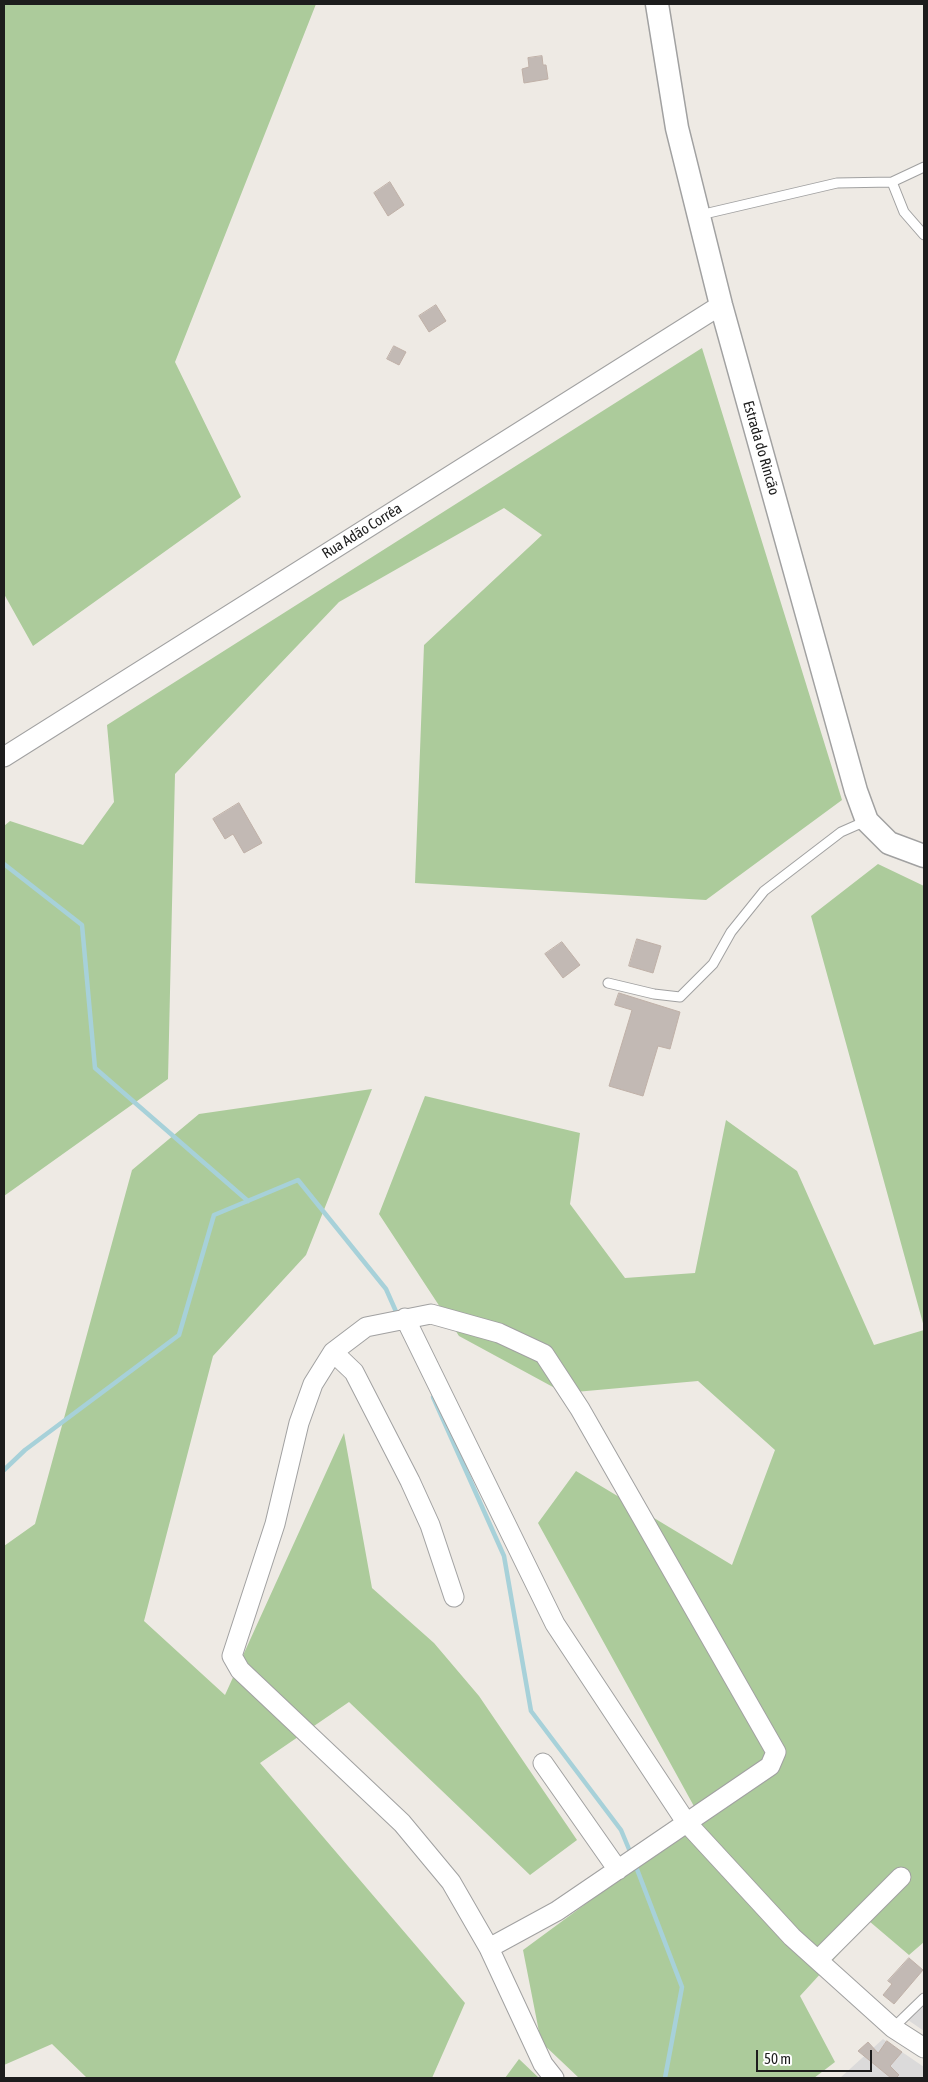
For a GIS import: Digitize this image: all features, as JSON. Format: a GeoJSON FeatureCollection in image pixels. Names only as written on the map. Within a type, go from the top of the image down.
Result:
{"type":"FeatureCollection","features":[{"type":"Feature","properties":{"kind":"street","name":"Estrada do Rincão"},"geometry":{"type":"LineString","coordinates":[[658,4],[677,128],[720,305],[854,782],[867,821],[889,843],[924,856]]}},
{"type":"Feature","properties":{"kind":"street","name":"Rua Adão Corrêa"},"geometry":{"type":"LineString","coordinates":[[4,757],[720,305]]}},
{"type":"Feature","properties":{"kind":"street"},"geometry":{"type":"LineString","coordinates":[[489,1948],[557,1911],[618,1870],[770,1766],[776,1752],[580,1409],[544,1354],[499,1333],[431,1314],[366,1327],[333,1352],[314,1384],[299,1423],[275,1524],[232,1656],[240,1670],[402,1823],[451,1882],[489,1948],[543,2064],[554,2078]]}},
{"type":"Feature","properties":{"kind":"street"},"geometry":{"type":"LineString","coordinates":[[405,1318],[555,1624],[686,1822],[792,1937],[893,2028],[924,2048]]}},
{"type":"Feature","properties":{"kind":"street"},"geometry":{"type":"LineString","coordinates":[[333,1352],[354,1372],[410,1481],[430,1525],[454,1597]]}},
{"type":"Feature","properties":{"kind":"street"},"geometry":{"type":"LineString","coordinates":[[543,1763],[618,1870]]}},
{"type":"Feature","properties":{"kind":"street"},"geometry":{"type":"LineString","coordinates":[[818,1960],[901,1878]]}},
{"type":"Feature","properties":{"kind":"lane"},"geometry":{"type":"LineString","coordinates":[[699,215],[837,183],[892,182],[924,167]]}},
{"type":"Feature","properties":{"kind":"lane"},"geometry":{"type":"LineString","coordinates":[[892,182],[904,212],[924,235]]}},
{"type":"Feature","properties":{"kind":"lane"},"geometry":{"type":"LineString","coordinates":[[608,983],[654,994],[680,997],[713,964],[732,932],[764,891],[841,832],[867,821]]}},
{"type":"Feature","properties":{"kind":"lane"},"geometry":{"type":"LineString","coordinates":[[893,2028],[924,1998]]}},
{"type":"Feature","properties":{"kind":"shaded area"},"geometry":{"type":"Polygon","coordinates":[[[924,2006],[924,2031],[908,2020],[924,2006]]]}},
{"type":"Feature","properties":{"kind":"shaded area"},"geometry":{"type":"Polygon","coordinates":[[[883,2039],[924,2067],[924,2078],[840,2078],[883,2039]]]}},
{"type":"Feature","properties":{"kind":"green space"},"geometry":{"type":"Polygon","coordinates":[[[4,4],[316,4],[175,362],[241,497],[33,646],[4,594],[4,4]]]}},
{"type":"Feature","properties":{"kind":"green space"},"geometry":{"type":"Polygon","coordinates":[[[702,348],[842,800],[706,900],[415,883],[424,645],[542,535],[504,508],[339,602],[175,774],[168,1079],[4,1196],[4,826],[10,821],[83,845],[114,802],[107,725],[702,348]]]}},
{"type":"Feature","properties":{"kind":"green space"},"geometry":{"type":"Polygon","coordinates":[[[878,864],[924,886],[924,1327],[811,916],[878,864]]]}},
{"type":"Feature","properties":{"kind":"green space"},"geometry":{"type":"Polygon","coordinates":[[[372,1089],[306,1255],[213,1356],[144,1621],[225,1695],[344,1433],[372,1588],[434,1643],[479,1696],[577,1840],[530,1875],[349,1702],[260,1763],[465,2003],[432,2078],[87,2078],[52,2044],[4,2065],[4,1546],[35,1524],[132,1170],[199,1114],[372,1089]]]}},
{"type":"Feature","properties":{"kind":"green space"},"geometry":{"type":"Polygon","coordinates":[[[425,1096],[580,1133],[570,1204],[625,1278],[695,1273],[726,1120],[797,1171],[874,1345],[924,1330],[924,1942],[909,1955],[869,1921],[800,1996],[835,2062],[814,2078],[579,2078],[541,2042],[523,1950],[701,1819],[538,1523],[576,1471],[732,1565],[775,1450],[698,1381],[564,1393],[459,1336],[379,1214],[425,1096]]]}},
{"type":"Feature","properties":{"kind":"green space"},"geometry":{"type":"Polygon","coordinates":[[[519,2059],[539,2078],[505,2078],[519,2059]]]}},
{"type":"Feature","properties":{"kind":"building"},"geometry":{"type":"Polygon","coordinates":[[[542,56],[543,65],[546,65],[548,79],[524,83],[522,69],[529,67],[528,58],[542,56]]]}},
{"type":"Feature","properties":{"kind":"building"},"geometry":{"type":"Polygon","coordinates":[[[390,182],[404,205],[388,216],[374,193],[390,182]]]}},
{"type":"Feature","properties":{"kind":"building"},"geometry":{"type":"Polygon","coordinates":[[[436,305],[446,321],[429,332],[419,316],[436,305]]]}},
{"type":"Feature","properties":{"kind":"building"},"geometry":{"type":"Polygon","coordinates":[[[394,346],[406,352],[399,365],[387,359],[394,346]]]}},
{"type":"Feature","properties":{"kind":"building"},"geometry":{"type":"Polygon","coordinates":[[[239,803],[262,843],[244,853],[233,834],[225,839],[213,819],[239,803]]]}},
{"type":"Feature","properties":{"kind":"building"},"geometry":{"type":"Polygon","coordinates":[[[637,939],[661,946],[653,973],[629,966],[637,939]]]}},
{"type":"Feature","properties":{"kind":"building"},"geometry":{"type":"Polygon","coordinates":[[[562,942],[580,965],[563,978],[545,954],[562,942]]]}},
{"type":"Feature","properties":{"kind":"building"},"geometry":{"type":"Polygon","coordinates":[[[619,993],[680,1012],[670,1049],[658,1046],[643,1096],[609,1086],[632,1010],[615,1005],[619,993]]]}},
{"type":"Feature","properties":{"kind":"building"},"geometry":{"type":"Polygon","coordinates":[[[909,1958],[923,1970],[894,2004],[883,1995],[892,1984],[888,1981],[909,1958]]]}},
{"type":"Feature","properties":{"kind":"building"},"geometry":{"type":"Polygon","coordinates":[[[887,2041],[902,2052],[890,2066],[899,2075],[896,2078],[891,2078],[858,2051],[868,2042],[878,2053],[887,2041]]]}},
{"type":"Feature","properties":{"kind":"waterway"},"geometry":{"type":"LineString","coordinates":[[4,864],[82,925],[95,1068],[248,1201]]}},
{"type":"Feature","properties":{"kind":"waterway"},"geometry":{"type":"LineString","coordinates":[[4,1470],[25,1450],[179,1335],[214,1215],[298,1180],[386,1289],[398,1316]]}},
{"type":"Feature","properties":{"kind":"waterway"},"geometry":{"type":"LineString","coordinates":[[433,1397],[504,1556],[531,1711],[621,1830],[631,1854]]}},
{"type":"Feature","properties":{"kind":"waterway"},"geometry":{"type":"LineString","coordinates":[[635,1864],[682,1987],[665,2078]]}}]}
